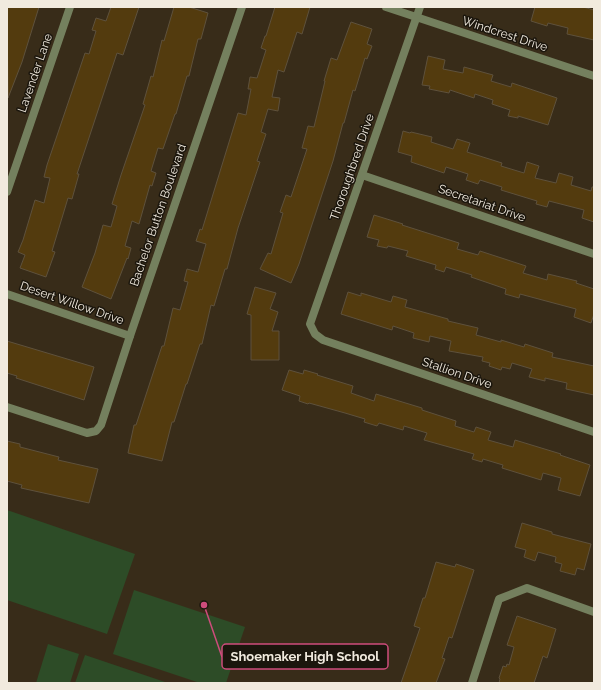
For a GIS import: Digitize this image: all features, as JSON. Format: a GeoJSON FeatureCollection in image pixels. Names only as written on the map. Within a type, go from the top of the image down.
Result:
{"type":"FeatureCollection","features":[{"type":"Feature","properties":{"kind":"street","name":"Lavender Lane"},"geometry":{"type":"LineString","coordinates":[[7,192],[70,7]]}},
{"type":"Feature","properties":{"kind":"street","name":"Bachelor Button Boulevard"},"geometry":{"type":"LineString","coordinates":[[7,407],[87,433],[96,431],[101,425],[242,7]]}},
{"type":"Feature","properties":{"kind":"street","name":"Windcrest Drive"},"geometry":{"type":"LineString","coordinates":[[386,7],[594,76]]}},
{"type":"Feature","properties":{"kind":"street","name":"Thoroughbred Drive"},"geometry":{"type":"LineString","coordinates":[[315,334],[310,324],[420,7]]}},
{"type":"Feature","properties":{"kind":"street","name":"Secretariat Drive"},"geometry":{"type":"LineString","coordinates":[[362,175],[594,254]]}},
{"type":"Feature","properties":{"kind":"street","name":"Desert Willow Drive"},"geometry":{"type":"LineString","coordinates":[[7,294],[130,336]]}},
{"type":"Feature","properties":{"kind":"street","name":"Stallion Drive"},"geometry":{"type":"LineString","coordinates":[[315,334],[323,340],[594,432]]}},
{"type":"Feature","properties":{"kind":"street"},"geometry":{"type":"LineString","coordinates":[[472,683],[499,599],[527,588],[594,612]]}},
{"type":"Feature","properties":{"kind":"green space"},"geometry":{"type":"Polygon","coordinates":[[[7,510],[135,554],[107,634],[7,600],[7,510]]]}},
{"type":"Feature","properties":{"kind":"green space"},"geometry":{"type":"Polygon","coordinates":[[[134,590],[245,627],[226,683],[200,683],[113,654],[134,590]]]}},
{"type":"Feature","properties":{"kind":"green space"},"geometry":{"type":"Polygon","coordinates":[[[48,644],[79,654],[70,683],[36,683],[48,644]]]}},
{"type":"Feature","properties":{"kind":"green space"},"geometry":{"type":"Polygon","coordinates":[[[85,655],[168,683],[75,683],[85,655]]]}},
{"type":"Feature","properties":{"kind":"building"},"geometry":{"type":"Polygon","coordinates":[[[7,7],[39,7],[22,62],[8,98],[7,7]]]}},
{"type":"Feature","properties":{"kind":"building"},"geometry":{"type":"Polygon","coordinates":[[[111,7],[139,7],[123,55],[117,53],[77,174],[79,174],[72,199],[68,198],[52,251],[55,252],[46,277],[20,268],[25,255],[18,252],[35,200],[44,203],[50,178],[44,177],[47,165],[85,53],[89,54],[96,31],[92,30],[96,18],[106,21],[111,7]]]}},
{"type":"Feature","properties":{"kind":"building"},"geometry":{"type":"Polygon","coordinates":[[[174,7],[189,7],[208,13],[201,39],[198,39],[189,76],[187,76],[176,114],[163,149],[158,148],[151,171],[156,173],[152,186],[150,185],[139,224],[132,221],[125,246],[131,248],[128,259],[127,258],[111,299],[82,287],[95,253],[103,225],[111,227],[117,206],[112,204],[145,105],[143,104],[151,76],[153,77],[162,40],[164,41],[174,7]]]}},
{"type":"Feature","properties":{"kind":"building"},"geometry":{"type":"Polygon","coordinates":[[[275,7],[310,7],[302,34],[297,32],[284,72],[278,70],[272,97],[280,98],[278,111],[268,109],[261,132],[266,134],[257,161],[260,162],[238,228],[227,269],[225,269],[214,306],[211,305],[202,344],[200,344],[174,422],[172,422],[162,461],[128,453],[134,425],[136,425],[162,346],[164,346],[173,308],[180,310],[188,282],[184,281],[187,269],[198,272],[206,244],[196,241],[200,229],[202,230],[238,113],[246,115],[251,89],[248,89],[250,77],[257,78],[266,50],[261,48],[275,7]]]}},
{"type":"Feature","properties":{"kind":"building"},"geometry":{"type":"Polygon","coordinates":[[[535,7],[583,7],[594,10],[594,40],[567,34],[568,28],[548,23],[547,26],[531,21],[535,7]]]}},
{"type":"Feature","properties":{"kind":"building"},"geometry":{"type":"Polygon","coordinates":[[[351,22],[372,29],[367,44],[372,46],[367,59],[365,58],[355,91],[353,90],[333,161],[299,264],[291,283],[260,269],[268,253],[271,254],[283,213],[280,212],[286,195],[291,197],[307,149],[302,148],[308,126],[314,127],[324,81],[331,58],[337,60],[351,22]]]}},
{"type":"Feature","properties":{"kind":"building"},"geometry":{"type":"Polygon","coordinates":[[[428,56],[445,60],[443,69],[463,73],[464,67],[493,75],[491,81],[511,87],[512,83],[557,98],[548,125],[518,116],[518,118],[508,116],[510,110],[492,104],[493,100],[475,94],[474,98],[450,90],[449,93],[429,89],[430,86],[422,85],[428,56]]]}},
{"type":"Feature","properties":{"kind":"building"},"geometry":{"type":"Polygon","coordinates":[[[403,131],[432,137],[431,142],[453,149],[457,139],[470,143],[467,152],[502,163],[501,166],[524,173],[527,162],[539,166],[535,178],[556,183],[559,173],[573,177],[571,185],[591,191],[592,187],[594,187],[594,222],[582,218],[584,210],[549,201],[547,207],[536,204],[537,201],[501,190],[502,187],[480,180],[478,184],[466,180],[468,174],[446,167],[444,173],[411,162],[412,156],[398,152],[403,131]]]}},
{"type":"Feature","properties":{"kind":"building"},"geometry":{"type":"Polygon","coordinates":[[[374,215],[459,243],[457,249],[478,255],[480,251],[526,266],[523,273],[547,280],[548,274],[577,281],[576,283],[594,289],[594,314],[591,323],[574,317],[576,309],[520,294],[519,298],[505,294],[506,289],[471,277],[472,275],[446,267],[444,272],[435,269],[436,265],[406,256],[408,251],[388,246],[387,248],[377,246],[379,240],[367,237],[374,215]]]}},
{"type":"Feature","properties":{"kind":"building"},"geometry":{"type":"Polygon","coordinates":[[[255,287],[276,293],[270,309],[278,312],[272,331],[279,331],[279,360],[251,360],[251,315],[247,314],[255,287]]]}},
{"type":"Feature","properties":{"kind":"building"},"geometry":{"type":"Polygon","coordinates":[[[348,292],[361,296],[361,293],[391,302],[393,296],[407,300],[405,307],[448,319],[448,321],[478,328],[476,335],[501,342],[501,340],[524,347],[525,344],[553,353],[552,357],[594,366],[594,395],[566,389],[567,383],[545,378],[545,381],[529,377],[532,369],[512,363],[510,369],[502,367],[501,370],[489,366],[490,363],[482,361],[483,357],[449,351],[451,341],[430,336],[429,342],[413,338],[414,333],[393,326],[392,330],[341,314],[348,292]]]}},
{"type":"Feature","properties":{"kind":"building"},"geometry":{"type":"Polygon","coordinates":[[[7,341],[94,367],[84,400],[16,378],[17,376],[7,373],[7,341]]]}},
{"type":"Feature","properties":{"kind":"building"},"geometry":{"type":"Polygon","coordinates":[[[289,370],[303,374],[304,370],[353,386],[351,393],[374,401],[376,394],[422,408],[422,410],[456,421],[455,426],[474,432],[476,427],[491,432],[488,440],[513,447],[515,440],[561,454],[560,455],[590,465],[580,496],[558,490],[561,478],[543,473],[541,480],[502,468],[503,465],[483,459],[482,462],[472,459],[474,454],[424,440],[427,433],[404,426],[403,430],[379,423],[377,426],[364,422],[365,419],[299,401],[300,396],[282,390],[289,370]]]}},
{"type":"Feature","properties":{"kind":"building"},"geometry":{"type":"Polygon","coordinates":[[[7,441],[20,444],[20,447],[59,457],[58,460],[98,469],[89,503],[21,488],[22,485],[7,481],[7,441]]]}},
{"type":"Feature","properties":{"kind":"building"},"geometry":{"type":"Polygon","coordinates":[[[522,523],[552,532],[552,534],[591,544],[584,570],[577,568],[575,575],[560,571],[562,564],[555,562],[556,557],[538,552],[535,561],[524,557],[526,550],[515,547],[522,523]]]}},
{"type":"Feature","properties":{"kind":"building"},"geometry":{"type":"Polygon","coordinates":[[[436,562],[455,567],[456,564],[474,570],[452,638],[449,637],[442,658],[445,659],[436,683],[401,683],[420,628],[414,626],[423,598],[425,598],[436,562]]]}},
{"type":"Feature","properties":{"kind":"building"},"geometry":{"type":"Polygon","coordinates":[[[517,616],[556,629],[547,658],[543,656],[534,683],[499,683],[503,666],[506,667],[507,664],[509,665],[514,647],[507,645],[517,616]]]}},
{"type":"Feature","properties":{"kind":"place","name":"Shoemaker High School"},"geometry":{"type":"Point","coordinates":[204,605]}}]}
